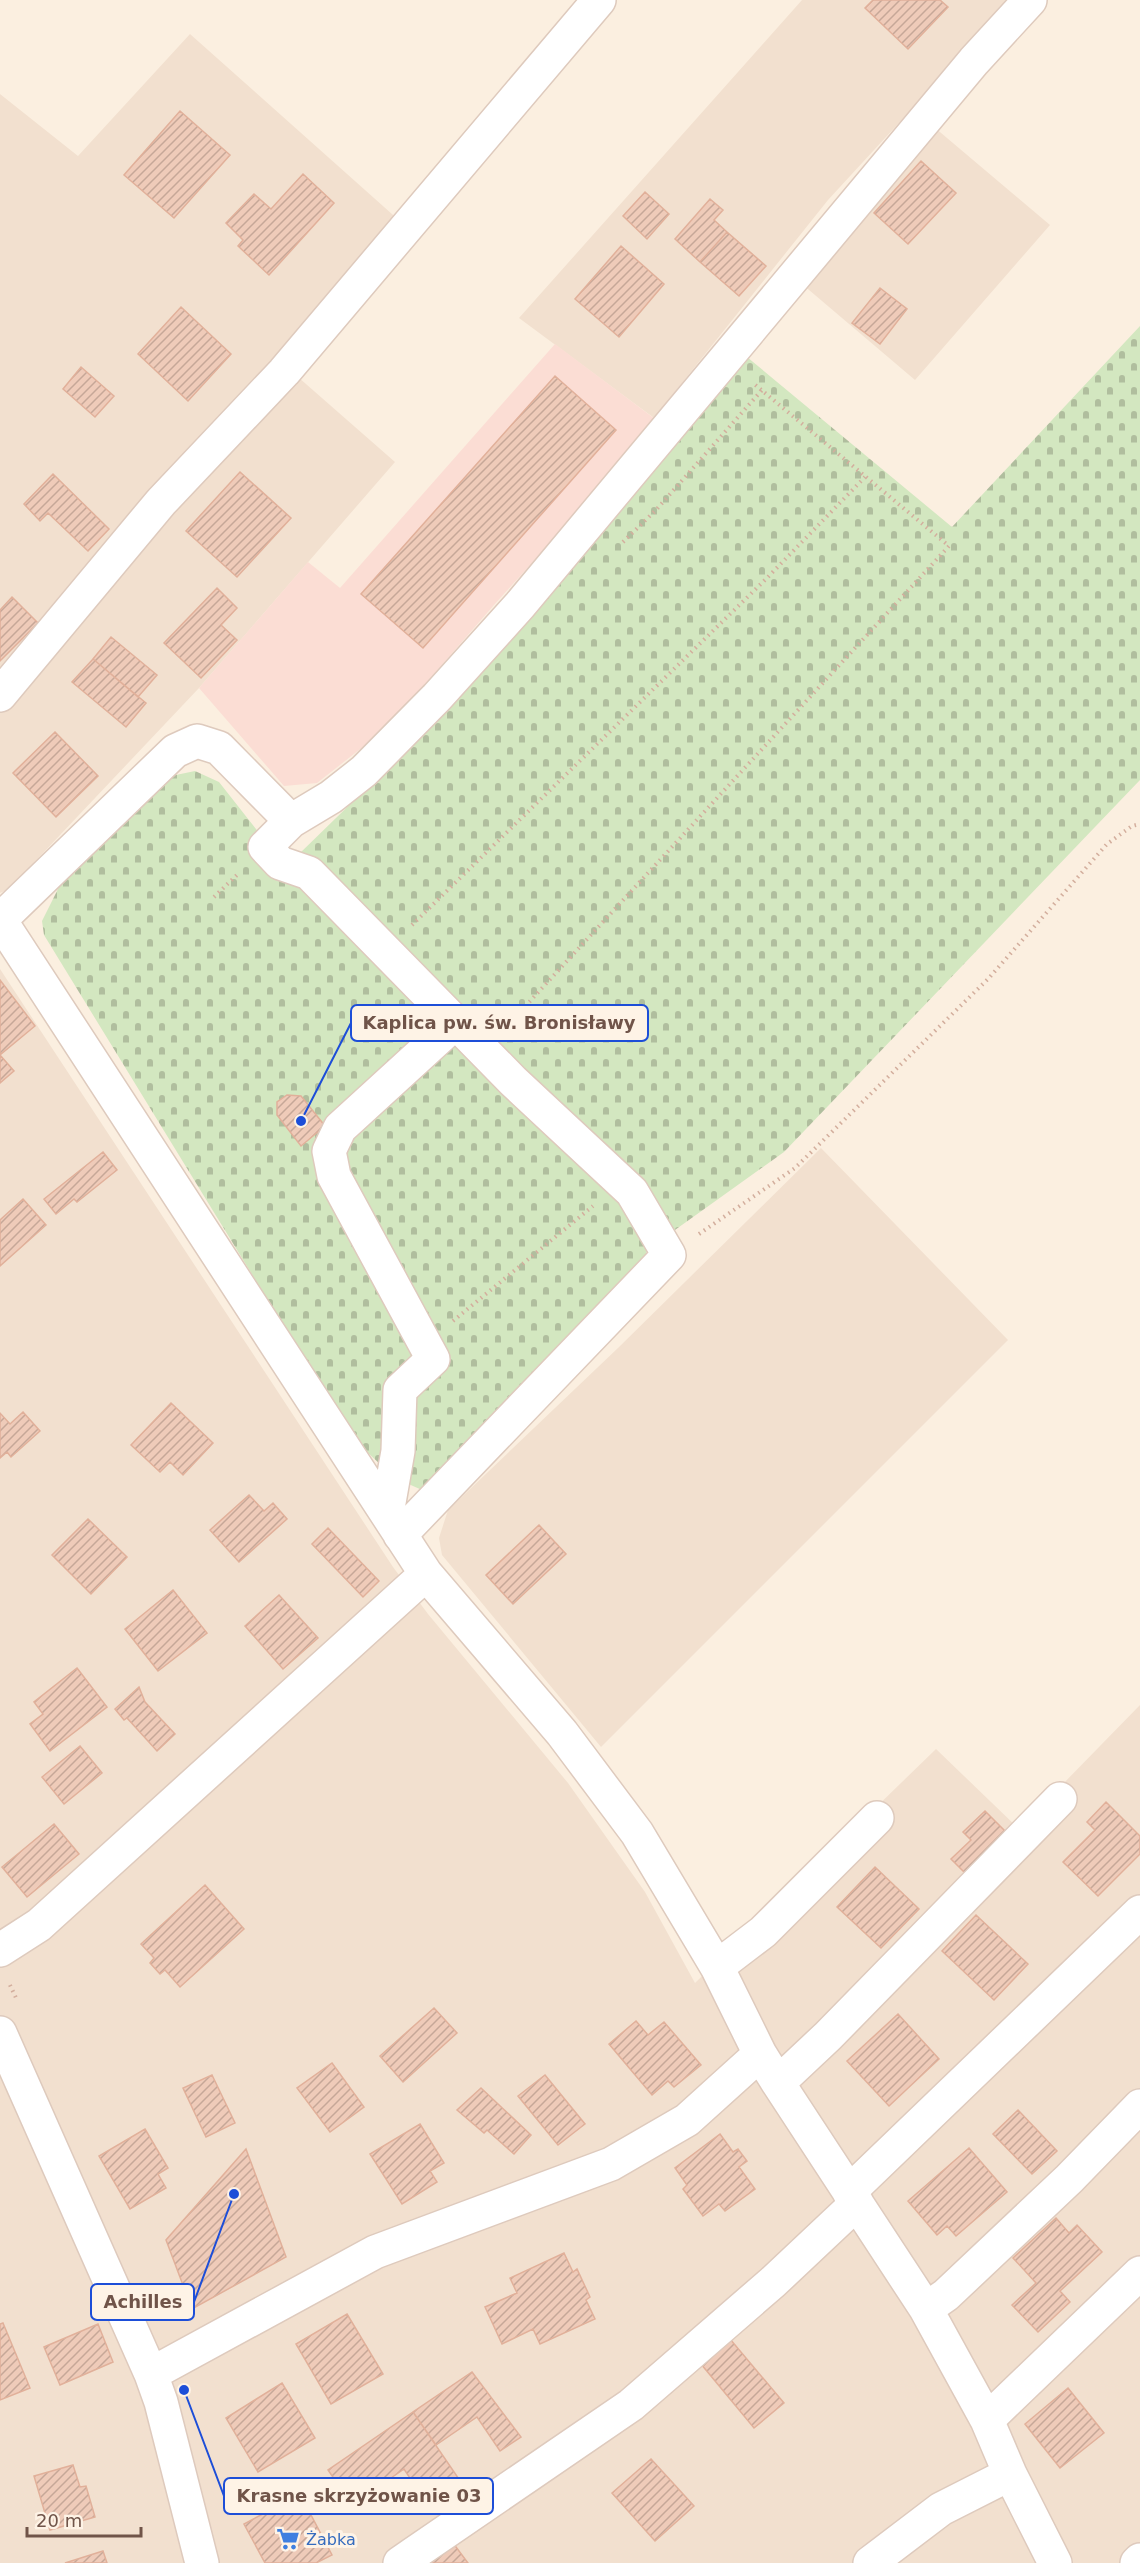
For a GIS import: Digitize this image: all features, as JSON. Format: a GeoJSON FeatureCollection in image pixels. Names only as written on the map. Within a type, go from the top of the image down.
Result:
{"type":"FeatureCollection","features":[{"type":"Feature","properties":{"kind":"street"},"geometry":{"type":"LineString","coordinates":[[0,695],[161,502],[284,372],[599,0]]}},
{"type":"Feature","properties":{"kind":"street"},"geometry":{"type":"LineString","coordinates":[[393,1524],[669,1255],[632,1192],[484,1052],[309,873],[280,863],[265,848],[291,821],[331,797],[364,771],[437,697],[520,605],[966,70],[1030,0]]}},
{"type":"Feature","properties":{"kind":"street"},"geometry":{"type":"LineString","coordinates":[[291,821],[219,748],[197,741],[175,752],[0,920],[426,1574],[562,1733],[637,1833],[717,1967],[760,2054],[926,2309],[987,2420],[1010,2474],[1055,2563]]}},
{"type":"Feature","properties":{"kind":"street"},"geometry":{"type":"LineString","coordinates":[[393,1524],[400,1390],[433,1359],[334,1176],[329,1151],[340,1128],[456,1022]]}},
{"type":"Feature","properties":{"kind":"street"},"geometry":{"type":"LineString","coordinates":[[0,1950],[39,1925],[426,1574]]}},
{"type":"Feature","properties":{"kind":"street"},"geometry":{"type":"LineString","coordinates":[[778,2083],[828,2036],[1060,1800]]}},
{"type":"Feature","properties":{"kind":"street"},"geometry":{"type":"LineString","coordinates":[[717,1967],[763,1932],[878,1818]]}},
{"type":"Feature","properties":{"kind":"street"},"geometry":{"type":"LineString","coordinates":[[400,2563],[631,2405],[773,2282],[853,2197],[1140,1912]]}},
{"type":"Feature","properties":{"kind":"street"},"geometry":{"type":"LineString","coordinates":[[0,2033],[10,2079],[151,2374],[164,2414],[202,2563]]}},
{"type":"Feature","properties":{"kind":"street"},"geometry":{"type":"LineString","coordinates":[[151,2374],[375,2252],[611,2164],[687,2120],[760,2054]]}},
{"type":"Feature","properties":{"kind":"street"},"geometry":{"type":"LineString","coordinates":[[926,2309],[946,2295],[1069,2179],[1140,2106]]}},
{"type":"Feature","properties":{"kind":"street"},"geometry":{"type":"LineString","coordinates":[[987,2420],[1140,2273]]}},
{"type":"Feature","properties":{"kind":"street"},"geometry":{"type":"LineString","coordinates":[[870,2563],[941,2509],[1010,2474]]}},
{"type":"Feature","properties":{"kind":"path"},"geometry":{"type":"LineString","coordinates":[[484,1052],[949,546],[726,360]]}},
{"type":"Feature","properties":{"kind":"path"},"geometry":{"type":"LineString","coordinates":[[615,550],[656,510],[762,390]]}},
{"type":"Feature","properties":{"kind":"path"},"geometry":{"type":"LineString","coordinates":[[386,952],[454,882],[766,579],[865,477]]}},
{"type":"Feature","properties":{"kind":"path"},"geometry":{"type":"LineString","coordinates":[[669,1255],[795,1168],[989,978],[1107,844],[1132,826],[1140,824]]}},
{"type":"Feature","properties":{"kind":"path"},"geometry":{"type":"LineString","coordinates":[[425,1344],[595,1205]]}},
{"type":"Feature","properties":{"kind":"shaded area"},"geometry":{"type":"Polygon","coordinates":[[[802,0],[1012,0],[828,200],[654,418],[519,318],[802,0]]]}},
{"type":"Feature","properties":{"kind":"shaded area"},"geometry":{"type":"Polygon","coordinates":[[[190,34],[402,223],[282,363],[395,462],[199,688],[9,889],[0,893],[0,94],[78,156],[190,34]]]}},
{"type":"Feature","properties":{"kind":"shaded area"},"geometry":{"type":"Polygon","coordinates":[[[934,127],[1050,225],[915,380],[802,284],[934,127]]]}},
{"type":"Feature","properties":{"kind":"shaded area"},"geometry":{"type":"Polygon","coordinates":[[[555,344],[659,422],[387,728],[317,783],[284,786],[199,688],[308,562],[340,588],[555,344]]]}},
{"type":"Feature","properties":{"kind":"shaded area"},"geometry":{"type":"Polygon","coordinates":[[[0,969],[393,1567],[428,1614],[568,1783],[645,1892],[695,1983],[936,1749],[1019,1829],[1140,1705],[1140,2563],[0,2563],[0,969]]]}},
{"type":"Feature","properties":{"kind":"shaded area"},"geometry":{"type":"Polygon","coordinates":[[[821,1148],[1008,1340],[601,1747],[442,1555],[439,1538],[448,1510],[618,1348],[821,1148]]]}},
{"type":"Feature","properties":{"kind":"green space"},"geometry":{"type":"Polygon","coordinates":[[[1140,326],[1140,780],[784,1152],[647,1250],[641,1272],[422,1490],[395,1478],[367,1452],[264,1294],[44,935],[42,921],[59,887],[171,776],[195,771],[219,782],[271,848],[298,855],[452,705],[747,357],[952,527],[1140,326]]]}},
{"type":"Feature","properties":{"kind":"building"},"geometry":{"type":"Polygon","coordinates":[[[873,0],[940,0],[948,7],[908,49],[865,8],[873,0]]]}},
{"type":"Feature","properties":{"kind":"building"},"geometry":{"type":"Polygon","coordinates":[[[180,111],[230,155],[174,218],[124,175],[180,111]]]}},
{"type":"Feature","properties":{"kind":"building"},"geometry":{"type":"Polygon","coordinates":[[[921,161],[956,193],[908,244],[874,213],[921,161]]]}},
{"type":"Feature","properties":{"kind":"building"},"geometry":{"type":"Polygon","coordinates":[[[303,174],[334,203],[269,275],[238,246],[243,240],[226,223],[254,194],[271,209],[303,174]]]}},
{"type":"Feature","properties":{"kind":"building"},"geometry":{"type":"Polygon","coordinates":[[[645,192],[669,214],[647,239],[623,216],[645,192]]]}},
{"type":"Feature","properties":{"kind":"building"},"geometry":{"type":"Polygon","coordinates":[[[710,199],[723,210],[714,220],[727,232],[700,262],[675,239],[710,199]]]}},
{"type":"Feature","properties":{"kind":"building"},"geometry":{"type":"Polygon","coordinates":[[[727,232],[766,266],[739,296],[700,262],[727,232]]]}},
{"type":"Feature","properties":{"kind":"building"},"geometry":{"type":"Polygon","coordinates":[[[621,246],[664,284],[619,337],[575,299],[621,246]]]}},
{"type":"Feature","properties":{"kind":"building"},"geometry":{"type":"Polygon","coordinates":[[[880,288],[907,309],[880,344],[852,323],[880,288]]]}},
{"type":"Feature","properties":{"kind":"building"},"geometry":{"type":"Polygon","coordinates":[[[181,307],[231,354],[188,401],[138,354],[181,307]]]}},
{"type":"Feature","properties":{"kind":"building"},"geometry":{"type":"Polygon","coordinates":[[[81,367],[114,396],[95,417],[63,389],[81,367]]]}},
{"type":"Feature","properties":{"kind":"building"},"geometry":{"type":"Polygon","coordinates":[[[555,376],[616,430],[423,648],[361,594],[555,376]]]}},
{"type":"Feature","properties":{"kind":"building"},"geometry":{"type":"Polygon","coordinates":[[[240,472],[291,518],[237,577],[186,531],[240,472]]]}},
{"type":"Feature","properties":{"kind":"building"},"geometry":{"type":"Polygon","coordinates":[[[53,474],[109,529],[88,551],[48,513],[40,521],[24,504],[53,474]]]}},
{"type":"Feature","properties":{"kind":"building"},"geometry":{"type":"Polygon","coordinates":[[[217,588],[237,608],[221,625],[237,640],[201,678],[164,643],[217,588]]]}},
{"type":"Feature","properties":{"kind":"building"},"geometry":{"type":"Polygon","coordinates":[[[12,597],[38,623],[0,661],[0,610],[12,597]]]}},
{"type":"Feature","properties":{"kind":"building"},"geometry":{"type":"Polygon","coordinates":[[[111,637],[157,675],[138,697],[93,659],[111,637]]]}},
{"type":"Feature","properties":{"kind":"building"},"geometry":{"type":"Polygon","coordinates":[[[93,659],[146,703],[126,727],[72,682],[93,659]]]}},
{"type":"Feature","properties":{"kind":"building"},"geometry":{"type":"Polygon","coordinates":[[[55,732],[98,776],[56,817],[13,773],[55,732]]]}},
{"type":"Feature","properties":{"kind":"building"},"geometry":{"type":"Polygon","coordinates":[[[0,980],[35,1026],[0,1055],[0,980]]]}},
{"type":"Feature","properties":{"kind":"building"},"geometry":{"type":"Polygon","coordinates":[[[0,1055],[14,1071],[0,1083],[0,1055]]]}},
{"type":"Feature","properties":{"kind":"building"},"geometry":{"type":"Polygon","coordinates":[[[287,1095],[301,1096],[325,1126],[301,1146],[277,1115],[277,1102],[287,1095]]]}},
{"type":"Feature","properties":{"kind":"building"},"geometry":{"type":"Polygon","coordinates":[[[103,1152],[117,1170],[77,1202],[74,1199],[56,1214],[44,1199],[103,1152]]]}},
{"type":"Feature","properties":{"kind":"building"},"geometry":{"type":"Polygon","coordinates":[[[23,1199],[46,1225],[0,1266],[0,1220],[23,1199]]]}},
{"type":"Feature","properties":{"kind":"building"},"geometry":{"type":"Polygon","coordinates":[[[171,1403],[213,1443],[183,1475],[170,1462],[160,1472],[131,1445],[171,1403]]]}},
{"type":"Feature","properties":{"kind":"building"},"geometry":{"type":"Polygon","coordinates":[[[23,1412],[40,1431],[11,1457],[7,1452],[0,1458],[0,1413],[10,1424],[23,1412]]]}},
{"type":"Feature","properties":{"kind":"building"},"geometry":{"type":"Polygon","coordinates":[[[249,1495],[264,1511],[273,1503],[287,1519],[239,1562],[210,1530],[249,1495]]]}},
{"type":"Feature","properties":{"kind":"building"},"geometry":{"type":"Polygon","coordinates":[[[88,1519],[127,1557],[91,1594],[52,1555],[88,1519]]]}},
{"type":"Feature","properties":{"kind":"building"},"geometry":{"type":"Polygon","coordinates":[[[539,1525],[566,1554],[513,1604],[486,1575],[539,1525]]]}},
{"type":"Feature","properties":{"kind":"building"},"geometry":{"type":"Polygon","coordinates":[[[328,1528],[379,1581],[363,1597],[312,1544],[328,1528]]]}},
{"type":"Feature","properties":{"kind":"building"},"geometry":{"type":"Polygon","coordinates":[[[173,1590],[207,1633],[158,1671],[125,1629],[173,1590]]]}},
{"type":"Feature","properties":{"kind":"building"},"geometry":{"type":"Polygon","coordinates":[[[279,1595],[318,1638],[283,1669],[245,1626],[279,1595]]]}},
{"type":"Feature","properties":{"kind":"building"},"geometry":{"type":"Polygon","coordinates":[[[77,1668],[107,1707],[50,1751],[30,1724],[43,1714],[34,1702],[77,1668]]]}},
{"type":"Feature","properties":{"kind":"building"},"geometry":{"type":"Polygon","coordinates":[[[139,1687],[145,1702],[175,1734],[157,1751],[127,1718],[124,1720],[115,1709],[139,1687]]]}},
{"type":"Feature","properties":{"kind":"building"},"geometry":{"type":"Polygon","coordinates":[[[80,1746],[102,1773],[64,1804],[42,1777],[80,1746]]]}},
{"type":"Feature","properties":{"kind":"building"},"geometry":{"type":"Polygon","coordinates":[[[1106,1802],[1140,1836],[1140,1854],[1098,1896],[1063,1862],[1095,1830],[1087,1822],[1106,1802]]]}},
{"type":"Feature","properties":{"kind":"building"},"geometry":{"type":"Polygon","coordinates":[[[985,1811],[1007,1833],[965,1873],[951,1859],[971,1840],[963,1832],[985,1811]]]}},
{"type":"Feature","properties":{"kind":"building"},"geometry":{"type":"Polygon","coordinates":[[[54,1824],[79,1854],[27,1897],[2,1867],[54,1824]]]}},
{"type":"Feature","properties":{"kind":"building"},"geometry":{"type":"Polygon","coordinates":[[[875,1867],[919,1909],[881,1948],[837,1907],[875,1867]]]}},
{"type":"Feature","properties":{"kind":"building"},"geometry":{"type":"Polygon","coordinates":[[[205,1885],[244,1929],[180,1987],[165,1970],[160,1974],[150,1963],[154,1958],[141,1944],[205,1885]]]}},
{"type":"Feature","properties":{"kind":"building"},"geometry":{"type":"Polygon","coordinates":[[[976,1915],[1028,1964],[994,2000],[942,1951],[976,1915]]]}},
{"type":"Feature","properties":{"kind":"building"},"geometry":{"type":"Polygon","coordinates":[[[434,2008],[457,2033],[403,2082],[380,2056],[434,2008]]]}},
{"type":"Feature","properties":{"kind":"building"},"geometry":{"type":"Polygon","coordinates":[[[898,2014],[939,2059],[889,2106],[847,2061],[898,2014]]]}},
{"type":"Feature","properties":{"kind":"building"},"geometry":{"type":"Polygon","coordinates":[[[636,2021],[648,2035],[664,2022],[701,2065],[674,2087],[668,2081],[652,2095],[609,2044],[636,2021]]]}},
{"type":"Feature","properties":{"kind":"building"},"geometry":{"type":"Polygon","coordinates":[[[332,2063],[364,2107],[330,2132],[297,2088],[332,2063]]]}},
{"type":"Feature","properties":{"kind":"building"},"geometry":{"type":"Polygon","coordinates":[[[212,2075],[235,2123],[206,2137],[183,2088],[212,2075]]]}},
{"type":"Feature","properties":{"kind":"building"},"geometry":{"type":"Polygon","coordinates":[[[545,2075],[585,2124],[558,2145],[518,2096],[545,2075]]]}},
{"type":"Feature","properties":{"kind":"building"},"geometry":{"type":"Polygon","coordinates":[[[481,2088],[531,2135],[514,2154],[487,2130],[484,2133],[457,2110],[481,2088]]]}},
{"type":"Feature","properties":{"kind":"building"},"geometry":{"type":"Polygon","coordinates":[[[1018,2110],[1057,2151],[1032,2174],[993,2134],[1018,2110]]]}},
{"type":"Feature","properties":{"kind":"building"},"geometry":{"type":"Polygon","coordinates":[[[420,2124],[444,2163],[430,2171],[437,2182],[402,2204],[370,2154],[420,2124]]]}},
{"type":"Feature","properties":{"kind":"building"},"geometry":{"type":"Polygon","coordinates":[[[145,2129],[168,2168],[158,2174],[166,2188],[130,2209],[99,2156],[145,2129]]]}},
{"type":"Feature","properties":{"kind":"building"},"geometry":{"type":"Polygon","coordinates":[[[720,2134],[733,2152],[738,2149],[747,2161],[739,2167],[755,2189],[725,2211],[719,2204],[703,2216],[683,2189],[687,2185],[675,2168],[720,2134]]]}},
{"type":"Feature","properties":{"kind":"building"},"geometry":{"type":"Polygon","coordinates":[[[969,2148],[1007,2192],[956,2236],[947,2226],[937,2235],[908,2201],[969,2148]]]}},
{"type":"Feature","properties":{"kind":"building"},"geometry":{"type":"Polygon","coordinates":[[[246,2149],[286,2257],[192,2309],[166,2240],[246,2149]]]}},
{"type":"Feature","properties":{"kind":"building"},"geometry":{"type":"Polygon","coordinates":[[[1056,2218],[1069,2233],[1077,2225],[1102,2252],[1060,2291],[1070,2302],[1038,2332],[1012,2305],[1036,2283],[1013,2258],[1056,2218]]]}},
{"type":"Feature","properties":{"kind":"building"},"geometry":{"type":"Polygon","coordinates":[[[564,2253],[573,2272],[577,2269],[590,2297],[586,2300],[595,2319],[540,2344],[533,2329],[502,2344],[485,2307],[517,2293],[510,2278],[564,2253]]]}},
{"type":"Feature","properties":{"kind":"building"},"geometry":{"type":"Polygon","coordinates":[[[347,2314],[383,2374],[331,2404],[296,2344],[347,2314]]]}},
{"type":"Feature","properties":{"kind":"building"},"geometry":{"type":"Polygon","coordinates":[[[3,2323],[30,2388],[0,2400],[0,2324],[3,2323]]]}},
{"type":"Feature","properties":{"kind":"building"},"geometry":{"type":"Polygon","coordinates":[[[98,2324],[113,2362],[60,2385],[44,2347],[98,2324]]]}},
{"type":"Feature","properties":{"kind":"building"},"geometry":{"type":"Polygon","coordinates":[[[730,2339],[784,2403],[754,2428],[701,2364],[730,2339]]]}},
{"type":"Feature","properties":{"kind":"building"},"geometry":{"type":"Polygon","coordinates":[[[472,2372],[521,2437],[500,2451],[477,2417],[436,2445],[413,2412],[472,2372]]]}},
{"type":"Feature","properties":{"kind":"building"},"geometry":{"type":"Polygon","coordinates":[[[282,2383],[315,2438],[258,2472],[226,2418],[282,2383]]]}},
{"type":"Feature","properties":{"kind":"building"},"geometry":{"type":"Polygon","coordinates":[[[1068,2388],[1104,2433],[1060,2468],[1025,2424],[1068,2388]]]}},
{"type":"Feature","properties":{"kind":"building"},"geometry":{"type":"Polygon","coordinates":[[[413,2412],[463,2485],[429,2507],[404,2469],[352,2505],[328,2470],[413,2412]]]}},
{"type":"Feature","properties":{"kind":"building"},"geometry":{"type":"Polygon","coordinates":[[[651,2459],[694,2506],[655,2541],[612,2493],[651,2459]]]}},
{"type":"Feature","properties":{"kind":"building"},"geometry":{"type":"Polygon","coordinates":[[[73,2465],[80,2487],[86,2486],[95,2517],[50,2530],[34,2476],[73,2465]]]}},
{"type":"Feature","properties":{"kind":"building","name":"Żabka"},"geometry":{"type":"Polygon","coordinates":[[[300,2494],[332,2555],[316,2563],[265,2563],[244,2524],[300,2494]]]}},
{"type":"Feature","properties":{"kind":"building"},"geometry":{"type":"Polygon","coordinates":[[[453,2543],[468,2563],[427,2563],[453,2543]]]}},
{"type":"Feature","properties":{"kind":"building"},"geometry":{"type":"Polygon","coordinates":[[[103,2551],[107,2563],[65,2563],[103,2551]]]}},
{"type":"Feature","properties":{"kind":"place","name":"Kaplica pw. św. Bronisławy"},"geometry":{"type":"Point","coordinates":[301,1121]}},
{"type":"Feature","properties":{"kind":"place","name":"Achilles"},"geometry":{"type":"Point","coordinates":[234,2194]}},
{"type":"Feature","properties":{"kind":"place","name":"Krasne skrzyżowanie 03"},"geometry":{"type":"Point","coordinates":[184,2390]}},
{"type":"Feature","properties":{"kind":"place","name":"Żabka"},"geometry":{"type":"Point","coordinates":[288,2539]}}]}
